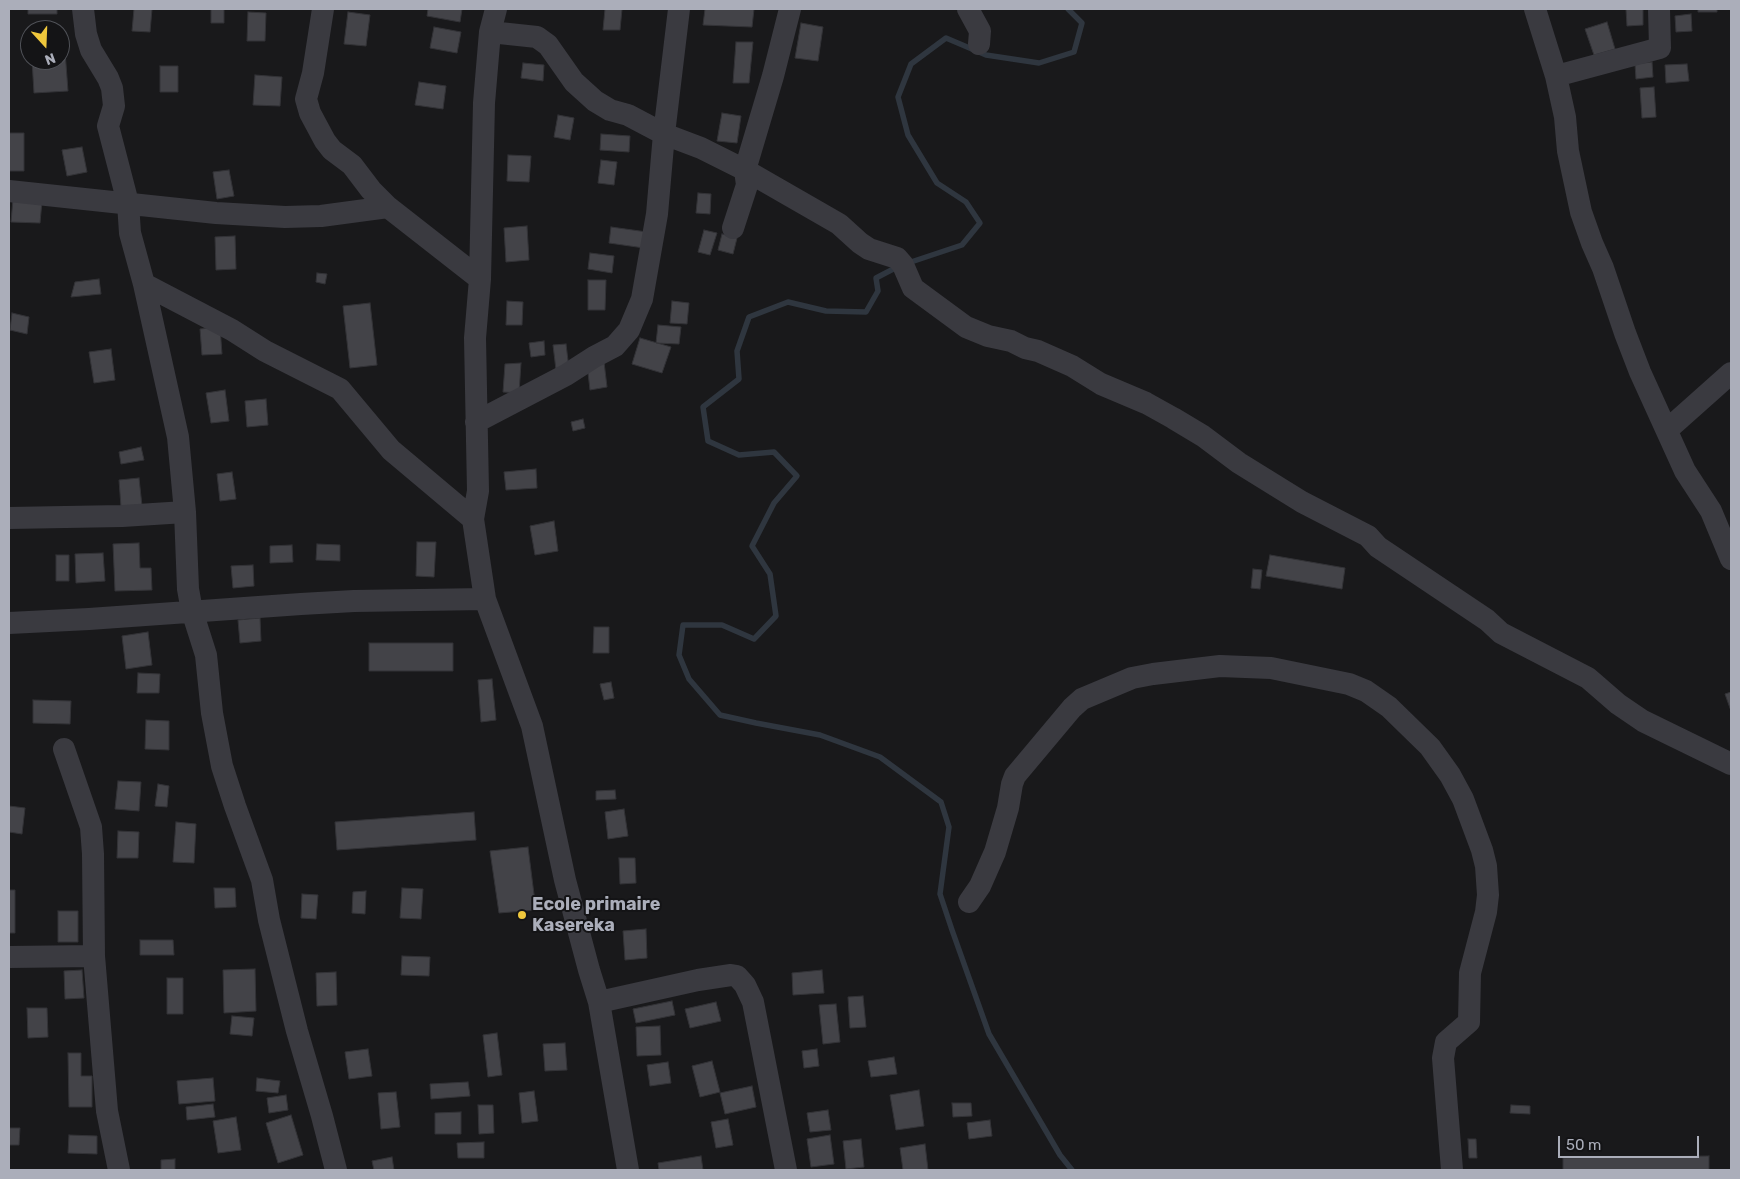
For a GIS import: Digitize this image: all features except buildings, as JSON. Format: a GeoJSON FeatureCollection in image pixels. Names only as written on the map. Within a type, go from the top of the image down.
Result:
{"type":"FeatureCollection","features":[{"type":"Feature","properties":{"kind":"street"},"geometry":{"type":"LineString","coordinates":[[83,9],[86,34],[91,50],[112,88],[114,106],[108,126],[128,203],[130,233],[144,284],[178,437],[185,512],[188,589],[192,611],[206,655],[212,713],[222,766],[234,806],[262,880],[269,920],[296,1031],[336,1170]]}},
{"type":"Feature","properties":{"kind":"street"},"geometry":{"type":"LineString","coordinates":[[323,9],[313,73],[306,99],[310,113],[325,141],[332,150],[352,165],[371,190],[388,207],[480,279]]}},
{"type":"Feature","properties":{"kind":"street"},"geometry":{"type":"LineString","coordinates":[[496,9],[490,32],[484,103],[480,279],[476,338],[478,491],[473,519],[485,599],[532,726],[565,880],[599,1002],[628,1170]]}},
{"type":"Feature","properties":{"kind":"street"},"geometry":{"type":"LineString","coordinates":[[476,422],[566,375],[615,346],[629,330],[642,299],[657,214],[678,9]]}},
{"type":"Feature","properties":{"kind":"street"},"geometry":{"type":"LineString","coordinates":[[733,228],[747,185],[746,170],[790,9]]}},
{"type":"Feature","properties":{"kind":"street"},"geometry":{"type":"LineString","coordinates":[[968,9],[980,31],[979,44]]}},
{"type":"Feature","properties":{"kind":"street"},"geometry":{"type":"LineString","coordinates":[[1535,9],[1556,76],[1564,116],[1568,151],[1581,212],[1592,243],[1603,268],[1640,372],[1685,471],[1711,511],[1731,559]]}},
{"type":"Feature","properties":{"kind":"street"},"geometry":{"type":"LineString","coordinates":[[1556,76],[1660,48],[1659,9]]}},
{"type":"Feature","properties":{"kind":"street"},"geometry":{"type":"LineString","coordinates":[[490,32],[537,37],[548,45],[574,82],[595,101],[610,110],[628,115],[664,134],[701,148],[746,170],[839,224],[860,243],[897,258],[903,265],[913,288],[966,327],[988,336],[1012,341],[1025,348],[1038,351],[1072,366],[1101,384],[1146,403],[1173,418],[1203,436],[1239,463],[1302,502],[1368,536],[1378,546],[1487,620],[1501,633],[1588,678],[1618,704],[1643,720],[1731,764]]}},
{"type":"Feature","properties":{"kind":"street"},"geometry":{"type":"LineString","coordinates":[[9,191],[216,213],[285,216],[321,216],[388,207]]}},
{"type":"Feature","properties":{"kind":"street"},"geometry":{"type":"LineString","coordinates":[[144,284],[232,330],[264,350],[340,389],[391,450],[473,519]]}},
{"type":"Feature","properties":{"kind":"street"},"geometry":{"type":"LineString","coordinates":[[1667,430],[1731,373]]}},
{"type":"Feature","properties":{"kind":"street"},"geometry":{"type":"LineString","coordinates":[[9,518],[122,516],[185,512]]}},
{"type":"Feature","properties":{"kind":"street"},"geometry":{"type":"LineString","coordinates":[[9,623],[354,601],[485,599]]}},
{"type":"Feature","properties":{"kind":"street"},"geometry":{"type":"LineString","coordinates":[[969,902],[980,886],[995,852],[1007,814],[1015,776],[1072,708],[1082,699],[1132,678],[1220,666],[1271,668],[1348,684],[1366,691],[1389,707],[1425,741],[1450,775],[1482,850],[1486,866],[1488,895],[1486,912],[1470,974],[1469,1022],[1446,1042],[1443,1058],[1452,1170]]}},
{"type":"Feature","properties":{"kind":"street"},"geometry":{"type":"LineString","coordinates":[[64,749],[91,827],[94,956],[102,1027],[107,1112],[119,1170]]}},
{"type":"Feature","properties":{"kind":"street"},"geometry":{"type":"LineString","coordinates":[[9,957],[94,956]]}},
{"type":"Feature","properties":{"kind":"street"},"geometry":{"type":"LineString","coordinates":[[599,1002],[698,980],[731,975],[737,976],[745,985],[752,1002],[786,1170]]}},
{"type":"Feature","properties":{"kind":"waterway"},"geometry":{"type":"LineString","coordinates":[[908,263],[962,245],[980,223],[966,202],[937,183],[908,135],[898,97],[911,64],[946,38],[986,55],[1039,63],[1074,52],[1082,23],[1068,9]]}},
{"type":"Feature","properties":{"kind":"waterway"},"geometry":{"type":"LineString","coordinates":[[899,266],[876,278],[878,291],[866,312],[826,311],[788,302],[749,317],[737,351],[739,379],[703,407],[708,441],[739,455],[774,452],[797,476],[774,503],[752,546],[770,574],[776,616],[754,639],[722,625],[683,625],[679,655],[689,679],[720,715],[820,735],[880,757],[941,802],[949,827],[940,894],[989,1034],[1060,1155],[1072,1170]]}},
{"type":"Feature","properties":{"kind":"place","name":"Ecole primaire Kasereka"},"geometry":{"type":"Point","coordinates":[522,915]}}]}
